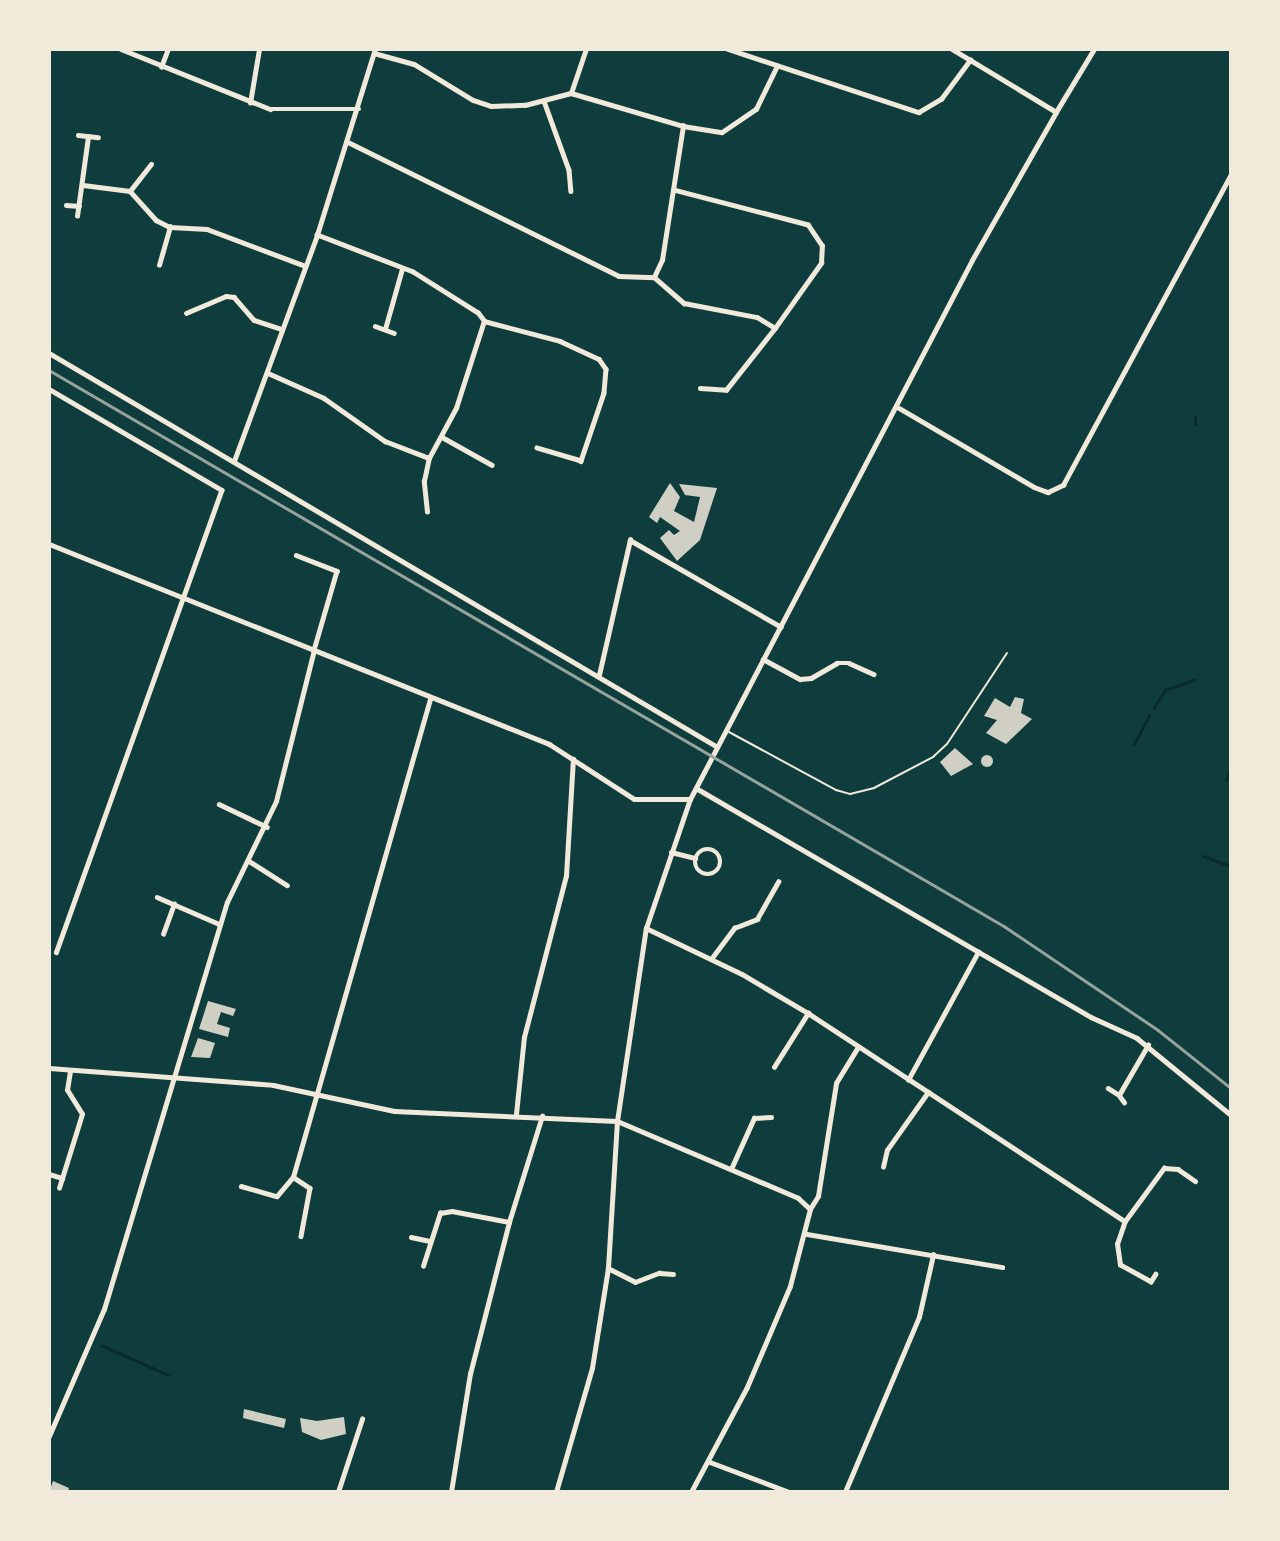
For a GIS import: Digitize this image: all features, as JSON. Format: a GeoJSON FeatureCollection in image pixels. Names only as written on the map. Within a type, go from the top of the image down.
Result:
{"type":"FeatureCollection","features":[{"type":"Feature","properties":{"kind":"street"},"geometry":{"type":"LineString","coordinates":[[121,49],[250,103],[286,111],[359,109]]}},
{"type":"Feature","properties":{"kind":"street"},"geometry":{"type":"LineString","coordinates":[[161,66],[168,49]]}},
{"type":"Feature","properties":{"kind":"street"},"geometry":{"type":"LineString","coordinates":[[250,103],[259,49]]}},
{"type":"Feature","properties":{"kind":"street"},"geometry":{"type":"LineString","coordinates":[[571,93],[586,49]]}},
{"type":"Feature","properties":{"kind":"street"},"geometry":{"type":"LineString","coordinates":[[728,49],[919,112],[941,99],[970,60]]}},
{"type":"Feature","properties":{"kind":"street"},"geometry":{"type":"LineString","coordinates":[[952,49],[1056,112]]}},
{"type":"Feature","properties":{"kind":"street"},"geometry":{"type":"LineString","coordinates":[[556,1492],[592,1368],[608,1268],[617,1121],[646,928],[690,799],[725,729],[899,408],[972,260],[1094,49]]}},
{"type":"Feature","properties":{"kind":"street"},"geometry":{"type":"LineString","coordinates":[[234,461],[268,373],[303,265],[317,235],[359,109],[374,51],[414,64],[473,100],[491,106],[544,101],[571,93],[683,126],[722,132],[734,127],[756,109],[777,66]]}},
{"type":"Feature","properties":{"kind":"street"},"geometry":{"type":"LineString","coordinates":[[544,101],[569,170],[571,191]]}},
{"type":"Feature","properties":{"kind":"street"},"geometry":{"type":"LineString","coordinates":[[654,277],[662,260],[683,126]]}},
{"type":"Feature","properties":{"kind":"street"},"geometry":{"type":"LineString","coordinates":[[79,135],[97,137]]}},
{"type":"Feature","properties":{"kind":"street"},"geometry":{"type":"LineString","coordinates":[[78,216],[88,137]]}},
{"type":"Feature","properties":{"kind":"street"},"geometry":{"type":"LineString","coordinates":[[348,142],[619,276],[654,277],[684,303],[757,317],[775,328]]}},
{"type":"Feature","properties":{"kind":"street"},"geometry":{"type":"LineString","coordinates":[[130,191],[150,164]]}},
{"type":"Feature","properties":{"kind":"street"},"geometry":{"type":"LineString","coordinates":[[899,408],[1034,487],[1048,492],[1063,485],[1231,174]]}},
{"type":"Feature","properties":{"kind":"street"},"geometry":{"type":"LineString","coordinates":[[83,186],[130,191],[156,220],[170,227],[207,229],[303,265]]}},
{"type":"Feature","properties":{"kind":"street"},"geometry":{"type":"LineString","coordinates":[[674,190],[808,225],[816,233],[822,246],[821,263],[726,390],[700,388]]}},
{"type":"Feature","properties":{"kind":"street"},"geometry":{"type":"LineString","coordinates":[[66,205],[79,206]]}},
{"type":"Feature","properties":{"kind":"street"},"geometry":{"type":"LineString","coordinates":[[159,265],[170,227]]}},
{"type":"Feature","properties":{"kind":"street"},"geometry":{"type":"LineString","coordinates":[[317,235],[402,269],[471,305],[484,321],[560,341],[599,359],[606,369],[604,393],[581,461],[537,448]]}},
{"type":"Feature","properties":{"kind":"street"},"geometry":{"type":"LineString","coordinates":[[385,329],[402,269]]}},
{"type":"Feature","properties":{"kind":"street"},"geometry":{"type":"LineString","coordinates":[[186,313],[226,296],[234,297],[254,320],[281,329]]}},
{"type":"Feature","properties":{"kind":"street"},"geometry":{"type":"LineString","coordinates":[[427,512],[424,481],[429,458],[442,437],[484,321]]}},
{"type":"Feature","properties":{"kind":"street"},"geometry":{"type":"LineString","coordinates":[[375,326],[394,333]]}},
{"type":"Feature","properties":{"kind":"street"},"geometry":{"type":"LineString","coordinates":[[49,353],[716,746]]}},
{"type":"Feature","properties":{"kind":"street"},"geometry":{"type":"LineString","coordinates":[[268,373],[324,398],[385,441],[429,458]]}},
{"type":"Feature","properties":{"kind":"street"},"geometry":{"type":"LineString","coordinates":[[49,389],[222,490],[57,952]]}},
{"type":"Feature","properties":{"kind":"street"},"geometry":{"type":"LineString","coordinates":[[442,437],[492,465]]}},
{"type":"Feature","properties":{"kind":"street"},"geometry":{"type":"LineString","coordinates":[[599,675],[630,540],[781,627]]}},
{"type":"Feature","properties":{"kind":"street"},"geometry":{"type":"LineString","coordinates":[[49,544],[549,744],[634,799],[690,799]]}},
{"type":"Feature","properties":{"kind":"street"},"geometry":{"type":"LineString","coordinates":[[49,1436],[104,1310],[219,924],[267,827],[337,571],[296,555]]}},
{"type":"Feature","properties":{"kind":"street"},"geometry":{"type":"LineString","coordinates":[[763,659],[800,679],[811,678],[837,663],[849,663],[874,674]]}},
{"type":"Feature","properties":{"kind":"street"},"geometry":{"type":"LineString","coordinates":[[241,1186],[277,1196],[293,1177],[430,698]]}},
{"type":"Feature","properties":{"kind":"street"},"geometry":{"type":"LineString","coordinates":[[516,1114],[524,1037],[566,876],[573,759]]}},
{"type":"Feature","properties":{"kind":"street"},"geometry":{"type":"LineString","coordinates":[[696,788],[978,952],[1148,1045],[1231,1115]]}},
{"type":"Feature","properties":{"kind":"street"},"geometry":{"type":"LineString","coordinates":[[219,804],[267,827]]}},
{"type":"Feature","properties":{"kind":"street"},"geometry":{"type":"LineString","coordinates":[[671,852],[695,858],[709,848],[720,856],[721,864],[713,874],[705,875],[695,866],[695,858]]}},
{"type":"Feature","properties":{"kind":"street"},"geometry":{"type":"LineString","coordinates":[[249,861],[287,885]]}},
{"type":"Feature","properties":{"kind":"street"},"geometry":{"type":"LineString","coordinates":[[711,959],[734,929],[757,919],[778,881]]}},
{"type":"Feature","properties":{"kind":"street"},"geometry":{"type":"LineString","coordinates":[[157,897],[219,924]]}},
{"type":"Feature","properties":{"kind":"street"},"geometry":{"type":"LineString","coordinates":[[163,934],[174,904]]}},
{"type":"Feature","properties":{"kind":"street"},"geometry":{"type":"LineString","coordinates":[[646,928],[711,959],[808,1013],[1125,1222]]}},
{"type":"Feature","properties":{"kind":"street"},"geometry":{"type":"LineString","coordinates":[[908,1080],[978,952]]}},
{"type":"Feature","properties":{"kind":"street"},"geometry":{"type":"LineString","coordinates":[[774,1067],[808,1013]]}},
{"type":"Feature","properties":{"kind":"street"},"geometry":{"type":"LineString","coordinates":[[1119,1095],[1148,1045]]}},
{"type":"Feature","properties":{"kind":"street"},"geometry":{"type":"LineString","coordinates":[[691,1492],[710,1462],[790,1286],[807,1234],[810,1209],[818,1196],[836,1083],[858,1047]]}},
{"type":"Feature","properties":{"kind":"street"},"geometry":{"type":"LineString","coordinates":[[49,1068],[70,1072],[175,1074],[273,1084],[394,1111],[516,1114],[617,1121],[798,1198],[810,1209]]}},
{"type":"Feature","properties":{"kind":"street"},"geometry":{"type":"LineString","coordinates":[[59,1188],[82,1114],[67,1090],[70,1072]]}},
{"type":"Feature","properties":{"kind":"street"},"geometry":{"type":"LineString","coordinates":[[1108,1088],[1124,1102]]}},
{"type":"Feature","properties":{"kind":"street"},"geometry":{"type":"LineString","coordinates":[[883,1167],[887,1150],[928,1092]]}},
{"type":"Feature","properties":{"kind":"street"},"geometry":{"type":"LineString","coordinates":[[451,1492],[470,1374],[509,1222],[542,1116]]}},
{"type":"Feature","properties":{"kind":"street"},"geometry":{"type":"LineString","coordinates":[[731,1169],[754,1118],[771,1117]]}},
{"type":"Feature","properties":{"kind":"street"},"geometry":{"type":"LineString","coordinates":[[1156,1274],[1151,1282],[1120,1265],[1117,1244],[1125,1222],[1164,1168],[1178,1169],[1195,1181]]}},
{"type":"Feature","properties":{"kind":"street"},"geometry":{"type":"LineString","coordinates":[[49,1174],[62,1178]]}},
{"type":"Feature","properties":{"kind":"street"},"geometry":{"type":"LineString","coordinates":[[293,1177],[310,1188],[300,1236]]}},
{"type":"Feature","properties":{"kind":"street"},"geometry":{"type":"LineString","coordinates":[[423,1266],[436,1219],[445,1211],[509,1222]]}},
{"type":"Feature","properties":{"kind":"street"},"geometry":{"type":"LineString","coordinates":[[807,1234],[1002,1267]]}},
{"type":"Feature","properties":{"kind":"street"},"geometry":{"type":"LineString","coordinates":[[411,1237],[430,1241]]}},
{"type":"Feature","properties":{"kind":"street"},"geometry":{"type":"LineString","coordinates":[[845,1492],[919,1317],[933,1255]]}},
{"type":"Feature","properties":{"kind":"street"},"geometry":{"type":"LineString","coordinates":[[608,1268],[635,1282],[659,1273],[673,1274]]}},
{"type":"Feature","properties":{"kind":"street"},"geometry":{"type":"LineString","coordinates":[[338,1492],[362,1419]]}},
{"type":"Feature","properties":{"kind":"street"},"geometry":{"type":"LineString","coordinates":[[710,1462],[789,1492]]}},
{"type":"Feature","properties":{"kind":"lane"},"geometry":{"type":"LineString","coordinates":[[725,729],[836,790],[850,794],[874,788],[933,757],[947,744],[1007,653]]}},
{"type":"Feature","properties":{"kind":"building"},"geometry":{"type":"Polygon","coordinates":[[[670,483],[680,497],[674,511],[694,522],[700,497],[685,495],[679,484],[717,488],[700,540],[677,561],[660,538],[669,530],[674,535],[680,531],[660,517],[657,523],[649,517],[670,483]]]}},
{"type":"Feature","properties":{"kind":"building"},"geometry":{"type":"Polygon","coordinates":[[[1015,697],[1024,699],[1021,713],[1032,719],[1006,744],[986,733],[997,720],[984,716],[995,698],[1010,707],[1015,697]]]}},
{"type":"Feature","properties":{"kind":"building"},"geometry":{"type":"Polygon","coordinates":[[[955,748],[973,764],[951,776],[940,762],[955,748]]]}},
{"type":"Feature","properties":{"kind":"building"},"geometry":{"type":"Polygon","coordinates":[[[987,755],[993,761],[987,767],[981,761],[987,755]]]}},
{"type":"Feature","properties":{"kind":"building"},"geometry":{"type":"Polygon","coordinates":[[[208,1001],[236,1009],[233,1016],[221,1012],[217,1024],[230,1028],[228,1037],[199,1029],[208,1001]]]}},
{"type":"Feature","properties":{"kind":"building"},"geometry":{"type":"Polygon","coordinates":[[[198,1038],[215,1043],[210,1058],[191,1057],[198,1038]]]}},
{"type":"Feature","properties":{"kind":"building"},"geometry":{"type":"Polygon","coordinates":[[[244,1409],[286,1419],[284,1428],[243,1418],[244,1409]]]}},
{"type":"Feature","properties":{"kind":"building"},"geometry":{"type":"Polygon","coordinates":[[[344,1417],[346,1434],[321,1440],[302,1432],[300,1418],[317,1421],[344,1417]]]}},
{"type":"Feature","properties":{"kind":"building"},"geometry":{"type":"Polygon","coordinates":[[[53,1481],[69,1488],[68,1492],[49,1492],[53,1481]]]}},
{"type":"Feature","properties":{"kind":"waterway"},"geometry":{"type":"LineString","coordinates":[[1195,417],[1195,425]]}},
{"type":"Feature","properties":{"kind":"waterway"},"geometry":{"type":"LineString","coordinates":[[1154,708],[1165,690],[1194,680]]}},
{"type":"Feature","properties":{"kind":"waterway"},"geometry":{"type":"LineString","coordinates":[[1134,744],[1149,716]]}},
{"type":"Feature","properties":{"kind":"waterway"},"geometry":{"type":"LineString","coordinates":[[1226,780],[1231,767]]}},
{"type":"Feature","properties":{"kind":"waterway"},"geometry":{"type":"LineString","coordinates":[[1203,856],[1231,866]]}},
{"type":"Feature","properties":{"kind":"waterway"},"geometry":{"type":"LineString","coordinates":[[101,1345],[168,1375]]}},
{"type":"Feature","properties":{"kind":"railway"},"geometry":{"type":"LineString","coordinates":[[49,370],[1004,926],[1158,1030],[1231,1088]]}}]}
